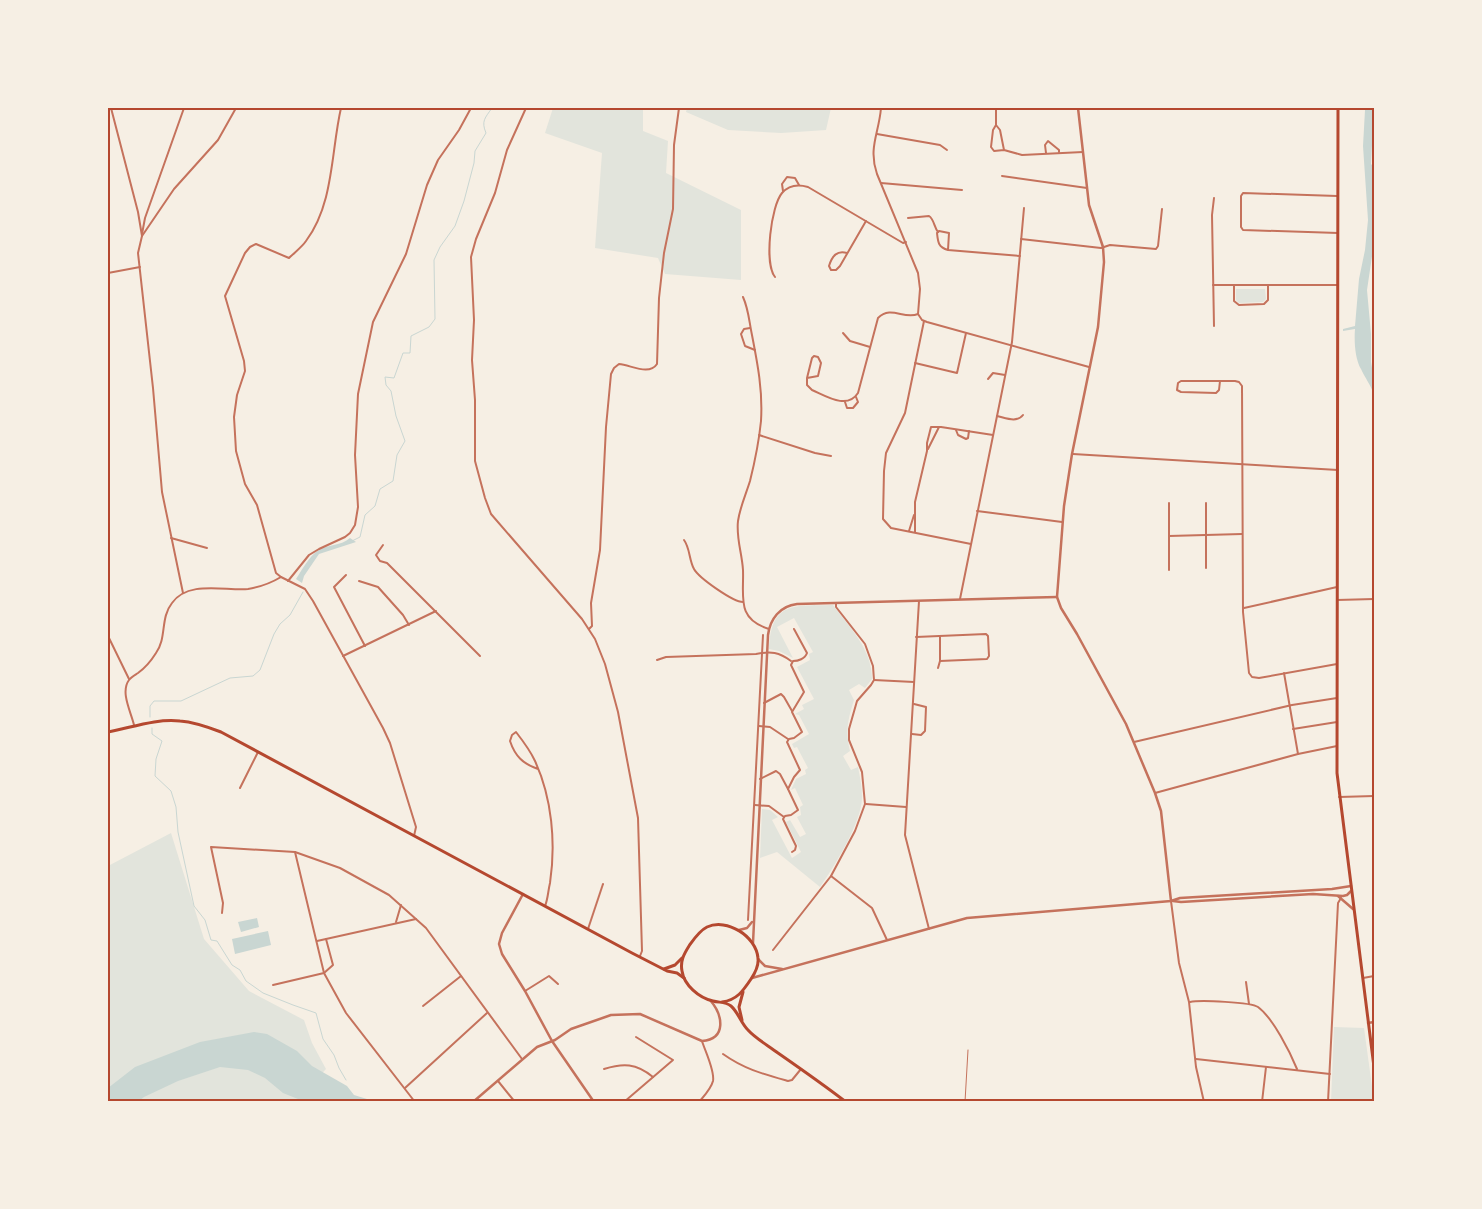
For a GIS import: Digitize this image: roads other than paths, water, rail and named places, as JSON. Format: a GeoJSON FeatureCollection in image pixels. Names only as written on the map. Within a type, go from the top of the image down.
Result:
{"type":"FeatureCollection","features":[{"type":"Feature","properties":{"kind":"main road"},"geometry":{"type":"LineString","coordinates":[[1338,108],[1337,746],[1339,797],[1374,1068]]}},
{"type":"Feature","properties":{"kind":"main road"},"geometry":{"type":"LineString","coordinates":[[108,732],[179,720],[221,732],[588,930],[684,978]]}},
{"type":"Feature","properties":{"kind":"main road"},"geometry":{"type":"LineString","coordinates":[[664,969],[675,965],[682,958],[697,935],[706,928],[724,925],[738,930],[753,945],[758,959],[757,968],[744,989],[734,998],[722,1002]]}},
{"type":"Feature","properties":{"kind":"main road"},"geometry":{"type":"LineString","coordinates":[[682,958],[681,968],[690,988],[710,1000],[728,1004],[734,1009],[749,1031],[846,1102]]}},
{"type":"Feature","properties":{"kind":"main road"},"geometry":{"type":"LineString","coordinates":[[744,989],[739,1007],[744,1025]]}},
{"type":"Feature","properties":{"kind":"street"},"geometry":{"type":"LineString","coordinates":[[111,108],[138,212],[142,236]]}},
{"type":"Feature","properties":{"kind":"street"},"geometry":{"type":"LineString","coordinates":[[183,593],[170,538],[162,492],[154,388],[138,252],[145,218],[184,108]]}},
{"type":"Feature","properties":{"kind":"street"},"geometry":{"type":"LineString","coordinates":[[142,236],[174,189],[218,140],[236,108]]}},
{"type":"Feature","properties":{"kind":"street"},"geometry":{"type":"LineString","coordinates":[[341,108],[326,195],[319,218],[306,242],[289,258],[256,244],[250,247],[225,296],[244,361],[245,371],[237,395],[234,417],[236,451],[245,484],[257,505],[276,572],[281,577],[305,589],[344,656],[390,743],[416,827],[414,836]]}},
{"type":"Feature","properties":{"kind":"street"},"geometry":{"type":"LineString","coordinates":[[288,581],[309,556],[319,549],[345,537],[352,531],[355,525],[358,507],[355,455],[358,394],[373,322],[406,254],[427,185],[438,160],[459,130],[470,108]]}},
{"type":"Feature","properties":{"kind":"street"},"geometry":{"type":"LineString","coordinates":[[526,108],[507,150],[495,193],[476,239],[471,257],[474,320],[472,360],[475,400],[475,461],[491,514],[589,629],[600,652],[615,697],[640,838],[642,945],[640,957]]}},
{"type":"Feature","properties":{"kind":"street"},"geometry":{"type":"LineString","coordinates":[[589,629],[592,626],[591,603],[599,558],[606,427],[611,374],[615,366],[619,364],[648,370],[654,368],[658,361],[659,298],[664,253],[673,208],[674,145],[679,108]]}},
{"type":"Feature","properties":{"kind":"street"},"geometry":{"type":"LineString","coordinates":[[880,108],[873,158],[881,183],[919,277],[918,314],[924,320],[966,333],[1090,367]]}},
{"type":"Feature","properties":{"kind":"street"},"geometry":{"type":"LineString","coordinates":[[996,108],[996,125],[993,130],[991,147],[994,151],[1004,150],[1022,155],[1083,152]]}},
{"type":"Feature","properties":{"kind":"street"},"geometry":{"type":"LineString","coordinates":[[1078,108],[1090,210],[1103,247],[1104,262],[1101,306],[1072,454],[1062,522],[1057,597],[1061,608],[1126,724],[1161,811],[1179,963],[1189,1002],[1195,1059],[1204,1102]]}},
{"type":"Feature","properties":{"kind":"street"},"geometry":{"type":"LineString","coordinates":[[996,125],[1000,130],[1004,150]]}},
{"type":"Feature","properties":{"kind":"street"},"geometry":{"type":"LineString","coordinates":[[877,134],[940,145],[947,150]]}},
{"type":"Feature","properties":{"kind":"street"},"geometry":{"type":"LineString","coordinates":[[1046,154],[1048,141],[1059,152]]}},
{"type":"Feature","properties":{"kind":"street"},"geometry":{"type":"LineString","coordinates":[[1002,176],[1087,188]]}},
{"type":"Feature","properties":{"kind":"street"},"geometry":{"type":"LineString","coordinates":[[784,191],[782,184],[787,177],[795,178],[799,185]]}},
{"type":"Feature","properties":{"kind":"street"},"geometry":{"type":"LineString","coordinates":[[881,183],[962,190]]}},
{"type":"Feature","properties":{"kind":"street"},"geometry":{"type":"LineString","coordinates":[[774,277],[770,267],[771,230],[777,204],[784,191],[791,186],[808,187],[903,243],[906,242]]}},
{"type":"Feature","properties":{"kind":"street"},"geometry":{"type":"LineString","coordinates":[[1338,196],[1243,193],[1241,196],[1241,227],[1243,230],[1338,233]]}},
{"type":"Feature","properties":{"kind":"street"},"geometry":{"type":"LineString","coordinates":[[1214,198],[1212,215],[1214,326]]}},
{"type":"Feature","properties":{"kind":"street"},"geometry":{"type":"LineString","coordinates":[[960,600],[1012,345],[1024,208]]}},
{"type":"Feature","properties":{"kind":"street"},"geometry":{"type":"LineString","coordinates":[[1021,239],[1103,247],[1110,245],[1158,248],[1162,209]]}},
{"type":"Feature","properties":{"kind":"street"},"geometry":{"type":"LineString","coordinates":[[908,218],[929,216],[932,218],[934,227],[938,232],[940,246],[948,250],[1020,256]]}},
{"type":"Feature","properties":{"kind":"street"},"geometry":{"type":"LineString","coordinates":[[847,253],[839,252],[835,255],[829,266],[831,270],[837,269],[847,253],[866,221]]}},
{"type":"Feature","properties":{"kind":"street"},"geometry":{"type":"LineString","coordinates":[[938,232],[945,231],[949,233],[948,250]]}},
{"type":"Feature","properties":{"kind":"street"},"geometry":{"type":"LineString","coordinates":[[108,273],[140,267]]}},
{"type":"Feature","properties":{"kind":"street"},"geometry":{"type":"LineString","coordinates":[[1213,285],[1338,285]]}},
{"type":"Feature","properties":{"kind":"street"},"geometry":{"type":"LineString","coordinates":[[1234,285],[1234,301],[1239,305],[1264,304],[1268,300],[1268,285]]}},
{"type":"Feature","properties":{"kind":"street"},"geometry":{"type":"LineString","coordinates":[[743,297],[760,379],[761,418],[753,469],[738,522],[743,602],[745,611],[752,621],[769,628]]}},
{"type":"Feature","properties":{"kind":"street"},"geometry":{"type":"LineString","coordinates":[[845,402],[847,408],[853,408],[858,402],[856,397],[876,322],[882,315],[890,312],[910,316],[918,314]]}},
{"type":"Feature","properties":{"kind":"street"},"geometry":{"type":"LineString","coordinates":[[924,320],[906,410],[887,450],[884,471],[883,521],[890,528],[971,544]]}},
{"type":"Feature","properties":{"kind":"street"},"geometry":{"type":"LineString","coordinates":[[750,328],[744,329],[741,334],[745,346],[755,350]]}},
{"type":"Feature","properties":{"kind":"street"},"geometry":{"type":"LineString","coordinates":[[843,333],[850,340],[870,347]]}},
{"type":"Feature","properties":{"kind":"street"},"geometry":{"type":"LineString","coordinates":[[915,363],[957,373],[966,333]]}},
{"type":"Feature","properties":{"kind":"street"},"geometry":{"type":"LineString","coordinates":[[807,378],[818,376],[821,363],[818,357],[814,356],[812,358],[807,378],[807,385],[812,390],[845,402],[856,397]]}},
{"type":"Feature","properties":{"kind":"street"},"geometry":{"type":"LineString","coordinates":[[988,379],[993,373],[1005,375]]}},
{"type":"Feature","properties":{"kind":"street"},"geometry":{"type":"LineString","coordinates":[[1220,381],[1220,390],[1216,393],[1181,392],[1177,390],[1177,384],[1180,381],[1220,381],[1237,381],[1242,386],[1243,608],[1249,673],[1256,678],[1337,664]]}},
{"type":"Feature","properties":{"kind":"street"},"geometry":{"type":"LineString","coordinates":[[997,416],[1016,420],[1023,414]]}},
{"type":"Feature","properties":{"kind":"street"},"geometry":{"type":"LineString","coordinates":[[909,531],[927,451],[930,428],[939,427],[993,435]]}},
{"type":"Feature","properties":{"kind":"street"},"geometry":{"type":"LineString","coordinates":[[927,451],[939,427]]}},
{"type":"Feature","properties":{"kind":"street"},"geometry":{"type":"LineString","coordinates":[[956,429],[958,435],[966,439],[970,431]]}},
{"type":"Feature","properties":{"kind":"street"},"geometry":{"type":"LineString","coordinates":[[759,435],[815,453],[831,456]]}},
{"type":"Feature","properties":{"kind":"street"},"geometry":{"type":"LineString","coordinates":[[1072,454],[1338,470]]}},
{"type":"Feature","properties":{"kind":"street"},"geometry":{"type":"LineString","coordinates":[[1169,503],[1169,570]]}},
{"type":"Feature","properties":{"kind":"street"},"geometry":{"type":"LineString","coordinates":[[1206,503],[1206,568]]}},
{"type":"Feature","properties":{"kind":"street"},"geometry":{"type":"LineString","coordinates":[[977,511],[1062,522]]}},
{"type":"Feature","properties":{"kind":"street"},"geometry":{"type":"LineString","coordinates":[[914,512],[915,532]]}},
{"type":"Feature","properties":{"kind":"street"},"geometry":{"type":"LineString","coordinates":[[1169,536],[1242,534]]}},
{"type":"Feature","properties":{"kind":"street"},"geometry":{"type":"LineString","coordinates":[[170,538],[207,548]]}},
{"type":"Feature","properties":{"kind":"street"},"geometry":{"type":"LineString","coordinates":[[684,540],[695,570],[730,597],[738,602],[743,602]]}},
{"type":"Feature","properties":{"kind":"street"},"geometry":{"type":"LineString","coordinates":[[382,545],[376,555],[380,561],[387,563],[480,656]]}},
{"type":"Feature","properties":{"kind":"street"},"geometry":{"type":"LineString","coordinates":[[346,575],[334,587],[365,646]]}},
{"type":"Feature","properties":{"kind":"street"},"geometry":{"type":"LineString","coordinates":[[129,679],[149,663],[158,651],[163,638],[165,616],[172,602],[183,593],[198,589],[249,588],[268,584],[281,577]]}},
{"type":"Feature","properties":{"kind":"street"},"geometry":{"type":"LineString","coordinates":[[359,581],[378,587],[404,615],[409,624]]}},
{"type":"Feature","properties":{"kind":"street"},"geometry":{"type":"LineString","coordinates":[[1243,608],[1337,587]]}},
{"type":"Feature","properties":{"kind":"street"},"geometry":{"type":"LineString","coordinates":[[753,945],[767,652],[769,628],[776,615],[794,604],[1057,597]]}},
{"type":"Feature","properties":{"kind":"street"},"geometry":{"type":"LineString","coordinates":[[1337,600],[1374,599]]}},
{"type":"Feature","properties":{"kind":"street"},"geometry":{"type":"LineString","coordinates":[[919,601],[905,838],[929,928]]}},
{"type":"Feature","properties":{"kind":"street"},"geometry":{"type":"LineString","coordinates":[[774,950],[832,876],[855,831],[865,804],[862,772],[850,743],[849,729],[857,700],[871,686],[874,680],[872,661],[867,648],[836,607],[836,603]]}},
{"type":"Feature","properties":{"kind":"street"},"geometry":{"type":"LineString","coordinates":[[344,656],[436,611]]}},
{"type":"Feature","properties":{"kind":"street"},"geometry":{"type":"LineString","coordinates":[[792,662],[804,657],[806,653],[794,629]]}},
{"type":"Feature","properties":{"kind":"street"},"geometry":{"type":"LineString","coordinates":[[916,637],[986,634],[989,638],[990,656],[987,659],[940,661]]}},
{"type":"Feature","properties":{"kind":"street"},"geometry":{"type":"LineString","coordinates":[[748,920],[763,635]]}},
{"type":"Feature","properties":{"kind":"street"},"geometry":{"type":"LineString","coordinates":[[108,636],[129,679],[126,693],[134,727]]}},
{"type":"Feature","properties":{"kind":"street"},"geometry":{"type":"LineString","coordinates":[[938,668],[940,661],[940,637]]}},
{"type":"Feature","properties":{"kind":"street"},"geometry":{"type":"LineString","coordinates":[[657,660],[666,657],[777,652],[792,662]]}},
{"type":"Feature","properties":{"kind":"street"},"geometry":{"type":"LineString","coordinates":[[792,662],[792,668],[804,692],[792,711]]}},
{"type":"Feature","properties":{"kind":"street"},"geometry":{"type":"LineString","coordinates":[[1284,673],[1298,754]]}},
{"type":"Feature","properties":{"kind":"street"},"geometry":{"type":"LineString","coordinates":[[874,680],[914,682]]}},
{"type":"Feature","properties":{"kind":"street"},"geometry":{"type":"LineString","coordinates":[[758,726],[773,729],[788,739],[794,738],[802,732],[784,697],[780,694],[764,703]]}},
{"type":"Feature","properties":{"kind":"street"},"geometry":{"type":"LineString","coordinates":[[1134,742],[1289,706],[1337,698]]}},
{"type":"Feature","properties":{"kind":"street"},"geometry":{"type":"LineString","coordinates":[[912,734],[922,734],[924,732],[927,708],[924,705],[913,704]]}},
{"type":"Feature","properties":{"kind":"street"},"geometry":{"type":"LineString","coordinates":[[1293,729],[1337,722]]}},
{"type":"Feature","properties":{"kind":"street"},"geometry":{"type":"LineString","coordinates":[[538,769],[522,762],[517,756],[510,741],[512,735],[516,732],[528,749],[538,769],[547,795],[551,816],[553,855],[545,906]]}},
{"type":"Feature","properties":{"kind":"street"},"geometry":{"type":"LineString","coordinates":[[788,739],[788,746],[800,770],[788,789]]}},
{"type":"Feature","properties":{"kind":"street"},"geometry":{"type":"LineString","coordinates":[[1155,793],[1298,754],[1337,746]]}},
{"type":"Feature","properties":{"kind":"street"},"geometry":{"type":"LineString","coordinates":[[240,788],[258,751]]}},
{"type":"Feature","properties":{"kind":"street"},"geometry":{"type":"LineString","coordinates":[[760,779],[776,772],[780,774],[798,810],[784,817]]}},
{"type":"Feature","properties":{"kind":"street"},"geometry":{"type":"LineString","coordinates":[[1339,797],[1374,796]]}},
{"type":"Feature","properties":{"kind":"street"},"geometry":{"type":"LineString","coordinates":[[865,804],[906,806]]}},
{"type":"Feature","properties":{"kind":"street"},"geometry":{"type":"LineString","coordinates":[[754,805],[769,806],[784,817],[784,822],[796,847],[792,852]]}},
{"type":"Feature","properties":{"kind":"street"},"geometry":{"type":"LineString","coordinates":[[222,914],[223,903],[211,847],[295,852],[340,868],[389,895],[426,928],[522,1060]]}},
{"type":"Feature","properties":{"kind":"street"},"geometry":{"type":"LineString","coordinates":[[295,852],[324,973],[346,1012],[415,1102]]}},
{"type":"Feature","properties":{"kind":"street"},"geometry":{"type":"LineString","coordinates":[[832,876],[872,908],[888,940]]}},
{"type":"Feature","properties":{"kind":"street"},"geometry":{"type":"LineString","coordinates":[[588,930],[602,884]]}},
{"type":"Feature","properties":{"kind":"street"},"geometry":{"type":"LineString","coordinates":[[752,978],[929,928],[979,916],[1172,901],[1199,897],[1351,888]]}},
{"type":"Feature","properties":{"kind":"street"},"geometry":{"type":"LineString","coordinates":[[1328,1102],[1338,903],[1342,897],[1347,895],[1351,888]]}},
{"type":"Feature","properties":{"kind":"street"},"geometry":{"type":"LineString","coordinates":[[523,894],[502,933],[499,944],[502,954],[525,991],[552,1041],[594,1102]]}},
{"type":"Feature","properties":{"kind":"street"},"geometry":{"type":"LineString","coordinates":[[1172,901],[1313,894],[1342,897],[1354,909]]}},
{"type":"Feature","properties":{"kind":"street"},"geometry":{"type":"LineString","coordinates":[[396,922],[401,905]]}},
{"type":"Feature","properties":{"kind":"street"},"geometry":{"type":"LineString","coordinates":[[749,913],[754,913]]}},
{"type":"Feature","properties":{"kind":"street"},"geometry":{"type":"LineString","coordinates":[[317,941],[416,919]]}},
{"type":"Feature","properties":{"kind":"street"},"geometry":{"type":"LineString","coordinates":[[738,930],[747,928],[753,921]]}},
{"type":"Feature","properties":{"kind":"street"},"geometry":{"type":"LineString","coordinates":[[273,985],[324,973],[333,965],[326,939]]}},
{"type":"Feature","properties":{"kind":"street"},"geometry":{"type":"LineString","coordinates":[[758,959],[765,966],[776,969],[783,968]]}},
{"type":"Feature","properties":{"kind":"street"},"geometry":{"type":"LineString","coordinates":[[422,1006],[461,976]]}},
{"type":"Feature","properties":{"kind":"street"},"geometry":{"type":"LineString","coordinates":[[525,991],[550,976],[558,984]]}},
{"type":"Feature","properties":{"kind":"street"},"geometry":{"type":"LineString","coordinates":[[1363,978],[1374,976]]}},
{"type":"Feature","properties":{"kind":"street"},"geometry":{"type":"LineString","coordinates":[[1246,982],[1249,1004]]}},
{"type":"Feature","properties":{"kind":"street"},"geometry":{"type":"LineString","coordinates":[[472,1102],[537,1047],[552,1041],[571,1029],[611,1015],[640,1014],[702,1041],[710,1040],[718,1033],[720,1028],[718,1013],[710,1000]]}},
{"type":"Feature","properties":{"kind":"street"},"geometry":{"type":"LineString","coordinates":[[718,1013],[722,1002]]}},
{"type":"Feature","properties":{"kind":"street"},"geometry":{"type":"LineString","coordinates":[[1189,1002],[1249,1004],[1260,1009],[1278,1032],[1297,1069]]}},
{"type":"Feature","properties":{"kind":"street"},"geometry":{"type":"LineString","coordinates":[[405,1088],[487,1013]]}},
{"type":"Feature","properties":{"kind":"street"},"geometry":{"type":"LineString","coordinates":[[1368,1023],[1374,1022]]}},
{"type":"Feature","properties":{"kind":"street"},"geometry":{"type":"LineString","coordinates":[[624,1102],[673,1060],[636,1037]]}},
{"type":"Feature","properties":{"kind":"street"},"geometry":{"type":"LineString","coordinates":[[699,1102],[710,1089],[713,1082],[713,1074],[702,1041]]}},
{"type":"Feature","properties":{"kind":"street"},"geometry":{"type":"LineString","coordinates":[[723,1054],[739,1065],[756,1072],[788,1080],[792,1080],[801,1069]]}},
{"type":"Feature","properties":{"kind":"street"},"geometry":{"type":"LineString","coordinates":[[1195,1059],[1330,1074]]}},
{"type":"Feature","properties":{"kind":"street"},"geometry":{"type":"LineString","coordinates":[[604,1070],[619,1064],[643,1068],[652,1077]]}},
{"type":"Feature","properties":{"kind":"street"},"geometry":{"type":"LineString","coordinates":[[1262,1102],[1266,1066]]}},
{"type":"Feature","properties":{"kind":"street"},"geometry":{"type":"LineString","coordinates":[[498,1080],[515,1102]]}},
{"type":"Feature","properties":{"kind":"lane"},"geometry":{"type":"LineString","coordinates":[[965,1102],[968,1050]]}},
{"type":"Feature","properties":{"kind":"waterway"},"geometry":{"type":"LineString","coordinates":[[352,541],[360,537],[365,515],[375,506],[380,489],[393,481],[397,455],[405,441],[396,416],[391,391],[386,385],[385,377],[394,378],[403,353],[410,353],[411,336],[429,327],[435,319],[434,260],[440,247],[455,226],[464,201],[474,163],[475,151],[486,133],[484,120],[492,108]]}},
{"type":"Feature","properties":{"kind":"waterway"},"geometry":{"type":"LineString","coordinates":[[150,717],[150,706],[154,701],[181,701],[230,678],[253,676],[260,670],[274,634],[280,624],[290,615],[303,592]]}},
{"type":"Feature","properties":{"kind":"waterway"},"geometry":{"type":"LineString","coordinates":[[152,728],[152,734],[162,741],[156,759],[155,776],[171,791],[176,807],[178,832],[194,906],[205,920],[211,940],[217,941],[232,965],[240,970],[246,981],[263,993],[316,1013],[323,1039],[334,1055],[346,1080]]}}]}
